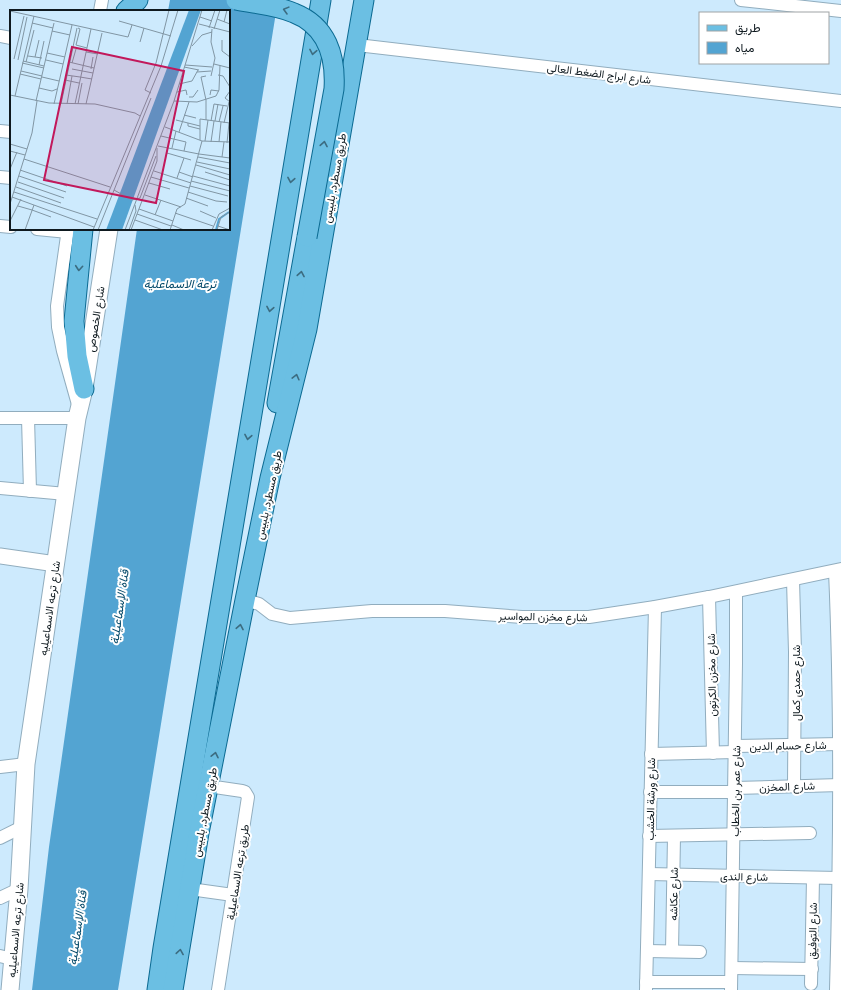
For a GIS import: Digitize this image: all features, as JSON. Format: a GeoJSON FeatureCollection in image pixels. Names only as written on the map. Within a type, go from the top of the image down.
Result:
{"type":"FeatureCollection","features":[{"type":"Feature","properties":{"kind":"main road"},"geometry":{"type":"LineString","coordinates":[[127,10],[138,0]]}},
{"type":"Feature","properties":{"kind":"main road"},"geometry":{"type":"LineString","coordinates":[[142,10],[143,0]]}},
{"type":"Feature","properties":{"kind":"main road"},"geometry":{"type":"LineString","coordinates":[[236,0],[294,12],[306,18],[321,33],[331,51],[334,70],[334,89],[273,426],[270,478]]}},
{"type":"Feature","properties":{"kind":"main road","name":"طريق مسطرد, بلبيس"},"geometry":{"type":"LineString","coordinates":[[157,990],[322,0]]}},
{"type":"Feature","properties":{"kind":"main road","name":"طريق مسطرد, بلبيس"},"geometry":{"type":"LineString","coordinates":[[173,990],[208,786],[245,600],[270,478],[307,329],[364,0]]}},
{"type":"Feature","properties":{"kind":"main road"},"geometry":{"type":"LineString","coordinates":[[73,230],[74,321],[77,356],[84,389]]}},
{"type":"Feature","properties":{"kind":"main road","name":"شارع الخصوص"},"geometry":{"type":"LineString","coordinates":[[78,413],[84,389],[108,230]]}},
{"type":"Feature","properties":{"kind":"main road","name":"شارع ترعه الاسماعيليه"},"geometry":{"type":"LineString","coordinates":[[10,990],[7,958],[19,889],[26,764],[78,413]]}},
{"type":"Feature","properties":{"kind":"street"},"geometry":{"type":"LineString","coordinates":[[100,10],[102,0]]}},
{"type":"Feature","properties":{"kind":"street"},"geometry":{"type":"LineString","coordinates":[[741,0],[841,12]]}},
{"type":"Feature","properties":{"kind":"street"},"geometry":{"type":"LineString","coordinates":[[0,36],[10,38]]}},
{"type":"Feature","properties":{"kind":"street","name":"شارع ابراج الضغط العالى"},"geometry":{"type":"LineString","coordinates":[[356,45],[841,101]]}},
{"type":"Feature","properties":{"kind":"street"},"geometry":{"type":"LineString","coordinates":[[0,131],[10,132]]}},
{"type":"Feature","properties":{"kind":"street"},"geometry":{"type":"LineString","coordinates":[[0,177],[10,178]]}},
{"type":"Feature","properties":{"kind":"street"},"geometry":{"type":"LineString","coordinates":[[0,226],[10,227]]}},
{"type":"Feature","properties":{"kind":"street","name":"شارع ترعه الاسماعيليه"},"geometry":{"type":"LineString","coordinates":[[73,230],[57,306],[58,327],[78,413]]}},
{"type":"Feature","properties":{"kind":"street"},"geometry":{"type":"LineString","coordinates":[[0,418],[28,418],[78,413]]}},
{"type":"Feature","properties":{"kind":"street"},"geometry":{"type":"LineString","coordinates":[[28,418],[30,491]]}},
{"type":"Feature","properties":{"kind":"street"},"geometry":{"type":"LineString","coordinates":[[0,488],[66,494]]}},
{"type":"Feature","properties":{"kind":"street"},"geometry":{"type":"LineString","coordinates":[[0,556],[56,564]]}},
{"type":"Feature","properties":{"kind":"street"},"geometry":{"type":"LineString","coordinates":[[836,990],[839,949],[840,898],[840,661],[838,570]]}},
{"type":"Feature","properties":{"kind":"street","name":"شارع مخزن المواسير"},"geometry":{"type":"LineString","coordinates":[[245,600],[259,604],[272,614],[290,618],[372,611],[445,612],[522,617],[590,617],[736,592],[838,570]]}},
{"type":"Feature","properties":{"kind":"street","name":"شارع حمدى كمال"},"geometry":{"type":"LineString","coordinates":[[793,580],[795,652],[794,786]]}},
{"type":"Feature","properties":{"kind":"street","name":"شارع عمر بن الخطاب"},"geometry":{"type":"LineString","coordinates":[[731,986],[735,790],[736,592]]}},
{"type":"Feature","properties":{"kind":"street","name":"شارع مخزن الكرتون"},"geometry":{"type":"LineString","coordinates":[[709,597],[713,753]]}},
{"type":"Feature","properties":{"kind":"street","name":"شارع ورشة الخشب"},"geometry":{"type":"LineString","coordinates":[[646,986],[655,607]]}},
{"type":"Feature","properties":{"kind":"street","name":"شارع حسام الدين"},"geometry":{"type":"LineString","coordinates":[[652,754],[713,753],[735,749],[840,744]]}},
{"type":"Feature","properties":{"kind":"street"},"geometry":{"type":"LineString","coordinates":[[0,767],[26,764]]}},
{"type":"Feature","properties":{"kind":"street","name":"شارع المخزن"},"geometry":{"type":"LineString","coordinates":[[650,792],[840,785]]}},
{"type":"Feature","properties":{"kind":"street","name":"طريق ترعه الاسماعيلية"},"geometry":{"type":"LineString","coordinates":[[208,786],[242,790],[248,797],[218,990]]}},
{"type":"Feature","properties":{"kind":"street"},"geometry":{"type":"LineString","coordinates":[[0,838],[22,827]]}},
{"type":"Feature","properties":{"kind":"street"},"geometry":{"type":"LineString","coordinates":[[649,836],[810,833]]}},
{"type":"Feature","properties":{"kind":"street","name":"شارع عكاشه"},"geometry":{"type":"LineString","coordinates":[[672,951],[674,836]]}},
{"type":"Feature","properties":{"kind":"street","name":"شارع الندى"},"geometry":{"type":"LineString","coordinates":[[649,874],[839,878]]}},
{"type":"Feature","properties":{"kind":"street","name":"شارع التوفيق"},"geometry":{"type":"LineString","coordinates":[[811,984],[813,878]]}},
{"type":"Feature","properties":{"kind":"street"},"geometry":{"type":"LineString","coordinates":[[0,898],[19,889]]}},
{"type":"Feature","properties":{"kind":"street"},"geometry":{"type":"LineString","coordinates":[[190,889],[233,895]]}},
{"type":"Feature","properties":{"kind":"street"},"geometry":{"type":"LineString","coordinates":[[647,951],[700,952]]}},
{"type":"Feature","properties":{"kind":"street"},"geometry":{"type":"LineString","coordinates":[[732,968],[812,969]]}},
{"type":"Feature","properties":{"kind":"street"},"geometry":{"type":"LineString","coordinates":[[646,986],[731,986]]}},
{"type":"Feature","properties":{"kind":"water","name":"ترعة الاسماعلية"},"geometry":{"type":"Polygon","coordinates":[[[170,0],[278,0],[118,990],[32,990],[49,847],[137,230],[230,230],[230,10],[168,10],[170,0]]]}},
{"type":"Feature","properties":{"kind":"water label","name":"قناة الإسماعيلية"},"geometry":{"type":"Point","coordinates":[119,607]}},
{"type":"Feature","properties":{"kind":"water label","name":"قناة الإسماعيلية"},"geometry":{"type":"Point","coordinates":[77,928]}}]}
